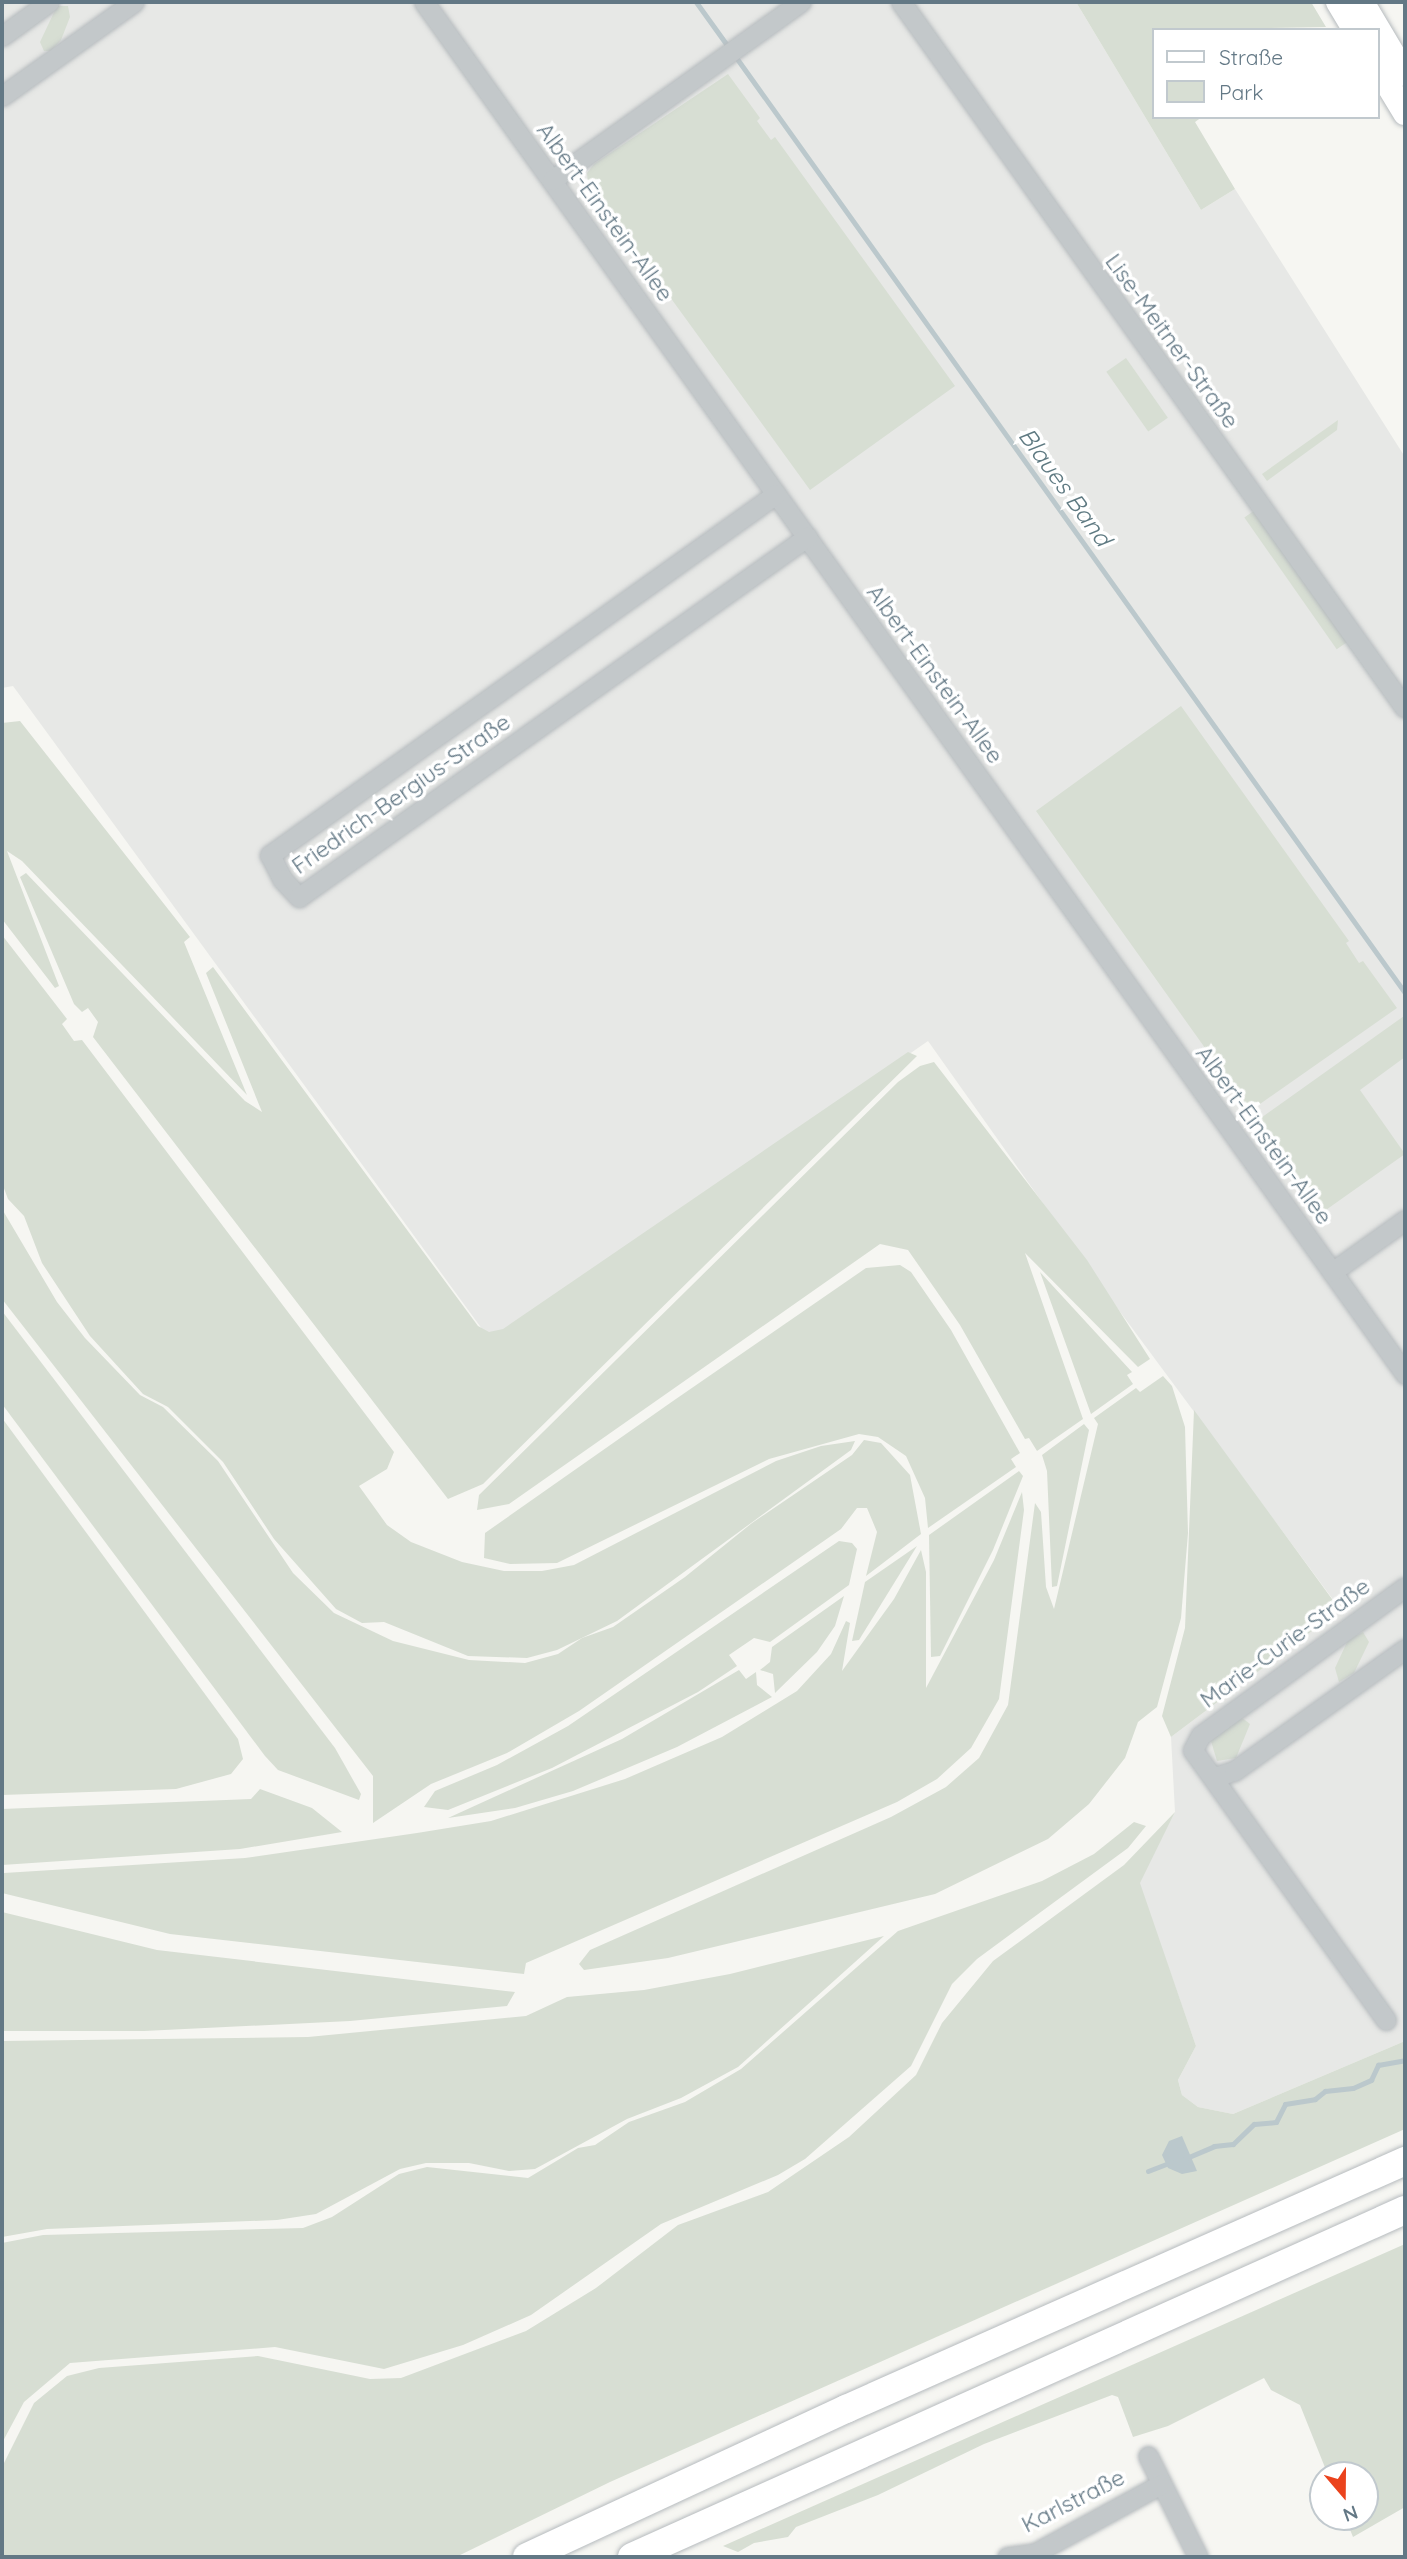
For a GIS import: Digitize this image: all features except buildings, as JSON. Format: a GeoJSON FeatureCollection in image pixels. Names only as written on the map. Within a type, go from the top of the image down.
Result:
{"type":"FeatureCollection","features":[{"type":"Feature","properties":{"kind":"highway"},"geometry":{"type":"LineString","coordinates":[[527,2557],[846,2409],[1405,2161]]}},
{"type":"Feature","properties":{"kind":"highway"},"geometry":{"type":"LineString","coordinates":[[632,2557],[1405,2210]]}},
{"type":"Feature","properties":{"kind":"main road"},"geometry":{"type":"LineString","coordinates":[[1338,2],[1354,28]]}},
{"type":"Feature","properties":{"kind":"main road"},"geometry":{"type":"LineString","coordinates":[[1362,2],[1378,28]]}},
{"type":"Feature","properties":{"kind":"main road"},"geometry":{"type":"LineString","coordinates":[[1379,30],[1405,74]]}},
{"type":"Feature","properties":{"kind":"main road"},"geometry":{"type":"LineString","coordinates":[[1379,70],[1405,113]]}},
{"type":"Feature","properties":{"kind":"street"},"geometry":{"type":"LineString","coordinates":[[2,36],[49,2]]}},
{"type":"Feature","properties":{"kind":"street"},"geometry":{"type":"LineString","coordinates":[[2,96],[134,2]]}},
{"type":"Feature","properties":{"kind":"street","name":"Albert-Einstein-Allee"},"geometry":{"type":"LineString","coordinates":[[424,2],[1405,1374]]}},
{"type":"Feature","properties":{"kind":"street"},"geometry":{"type":"LineString","coordinates":[[552,180],[801,2]]}},
{"type":"Feature","properties":{"kind":"street","name":"Lise-Meitner-Straße"},"geometry":{"type":"LineString","coordinates":[[901,2],[1405,708]]}},
{"type":"Feature","properties":{"kind":"street","name":"Friedrich-Bergius-Straße"},"geometry":{"type":"LineString","coordinates":[[776,494],[270,855],[282,879],[299,897],[807,537]]}},
{"type":"Feature","properties":{"kind":"street"},"geometry":{"type":"LineString","coordinates":[[1332,1272],[1405,1220]]}},
{"type":"Feature","properties":{"kind":"street","name":"Marie-Curie-Straße"},"geometry":{"type":"LineString","coordinates":[[1386,2020],[1194,1750],[1200,1736],[1405,1587]]}},
{"type":"Feature","properties":{"kind":"street"},"geometry":{"type":"LineString","coordinates":[[1214,1777],[1234,1771],[1405,1649]]}},
{"type":"Feature","properties":{"kind":"street"},"geometry":{"type":"LineString","coordinates":[[1148,2456],[1198,2557]]}},
{"type":"Feature","properties":{"kind":"street","name":"Karlstraße"},"geometry":{"type":"LineString","coordinates":[[1007,2557],[1035,2553],[1161,2484]]}},
{"type":"Feature","properties":{"kind":"shaded area"},"geometry":{"type":"Polygon","coordinates":[[[2,2],[1076,2],[1201,210],[1235,189],[1405,457],[1405,2041],[1233,2114],[1198,2107],[1182,2095],[1178,2080],[1196,2046],[1139,1883],[1175,1812],[1171,1737],[1340,1609],[1115,1305],[928,1041],[493,1344],[13,686],[2,688],[2,2]]]}},
{"type":"Feature","properties":{"kind":"shaded area"},"geometry":{"type":"Polygon","coordinates":[[[1182,2136],[1197,2171],[1182,2174],[1168,2168],[1162,2155],[1169,2141],[1182,2136]]]}},
{"type":"Feature","properties":{"kind":"green space"},"geometry":{"type":"Polygon","coordinates":[[[1076,2],[1311,2],[1326,27],[1152,28],[1152,119],[1199,119],[1195,122],[1235,189],[1201,210],[1076,2]]]}},
{"type":"Feature","properties":{"kind":"green space"},"geometry":{"type":"Polygon","coordinates":[[[57,6],[68,6],[70,17],[61,40],[51,51],[44,51],[40,42],[57,6]]]}},
{"type":"Feature","properties":{"kind":"green space"},"geometry":{"type":"Polygon","coordinates":[[[728,74],[760,118],[757,121],[771,140],[775,137],[955,386],[810,490],[588,184],[587,173],[594,164],[728,74]]]}},
{"type":"Feature","properties":{"kind":"green space"},"geometry":{"type":"Polygon","coordinates":[[[1126,358],[1168,418],[1148,432],[1106,372],[1126,358]]]}},
{"type":"Feature","properties":{"kind":"green space"},"geometry":{"type":"Polygon","coordinates":[[[1338,420],[1337,430],[1267,481],[1262,474],[1338,420]]]}},
{"type":"Feature","properties":{"kind":"green space"},"geometry":{"type":"Polygon","coordinates":[[[1255,510],[1347,642],[1337,649],[1244,517],[1255,510]]]}},
{"type":"Feature","properties":{"kind":"green space"},"geometry":{"type":"Polygon","coordinates":[[[1181,706],[1349,941],[1346,943],[1359,963],[1363,961],[1397,1008],[1250,1111],[1036,811],[1181,706]]]}},
{"type":"Feature","properties":{"kind":"green space"},"geometry":{"type":"Polygon","coordinates":[[[20,721],[190,937],[184,942],[247,1095],[22,861],[7,851],[59,986],[55,988],[2,919],[2,723],[20,721]]]}},
{"type":"Feature","properties":{"kind":"green space"},"geometry":{"type":"Polygon","coordinates":[[[26,873],[245,1101],[262,1112],[206,973],[213,967],[478,1326],[489,1332],[503,1329],[908,1052],[917,1056],[483,1484],[448,1499],[93,1037],[98,1022],[88,1008],[82,1012],[74,1004],[20,877],[26,873]]]}},
{"type":"Feature","properties":{"kind":"green space"},"geometry":{"type":"Polygon","coordinates":[[[2,935],[67,1019],[62,1024],[74,1041],[82,1040],[394,1452],[387,1469],[359,1486],[387,1525],[411,1542],[462,1562],[504,1571],[542,1571],[574,1565],[776,1461],[821,1446],[855,1441],[851,1450],[617,1621],[557,1650],[527,1658],[468,1656],[384,1622],[362,1623],[336,1609],[274,1539],[223,1462],[168,1407],[143,1394],[90,1336],[42,1263],[24,1216],[8,1199],[2,1183],[2,935]]]}},
{"type":"Feature","properties":{"kind":"green space"},"geometry":{"type":"Polygon","coordinates":[[[1404,1016],[1405,1057],[1360,1090],[1405,1154],[1323,1212],[1258,1120],[1404,1016]]]}},
{"type":"Feature","properties":{"kind":"green space"},"geometry":{"type":"Polygon","coordinates":[[[934,1062],[1087,1260],[1150,1359],[1138,1367],[1025,1253],[1083,1419],[1037,1451],[1029,1438],[1025,1439],[960,1325],[908,1250],[880,1244],[509,1504],[477,1510],[479,1495],[898,1082],[920,1066],[934,1062]]]}},
{"type":"Feature","properties":{"kind":"green space"},"geometry":{"type":"Polygon","coordinates":[[[2,1209],[57,1302],[85,1338],[140,1395],[163,1407],[218,1461],[293,1573],[334,1613],[393,1641],[469,1660],[525,1663],[558,1654],[582,1638],[613,1627],[685,1577],[752,1523],[852,1455],[864,1440],[881,1443],[910,1475],[921,1534],[866,1576],[877,1532],[867,1508],[857,1508],[841,1529],[579,1711],[507,1753],[431,1784],[373,1823],[373,1776],[2,1299],[2,1209]]]}},
{"type":"Feature","properties":{"kind":"green space"},"geometry":{"type":"Polygon","coordinates":[[[900,1265],[911,1272],[951,1330],[1020,1453],[1011,1459],[1016,1467],[928,1528],[925,1498],[906,1456],[878,1437],[859,1434],[769,1459],[557,1563],[510,1564],[484,1558],[485,1533],[866,1268],[900,1265]]]}},
{"type":"Feature","properties":{"kind":"green space"},"geometry":{"type":"Polygon","coordinates":[[[1040,1272],[1132,1372],[1127,1375],[1133,1384],[1091,1414],[1040,1272]]]}},
{"type":"Feature","properties":{"kind":"green space"},"geometry":{"type":"Polygon","coordinates":[[[2,1311],[335,1748],[361,1794],[359,1800],[278,1770],[265,1756],[2,1404],[2,1311]]]}},
{"type":"Feature","properties":{"kind":"green space"},"geometry":{"type":"Polygon","coordinates":[[[1163,1376],[1172,1386],[1185,1427],[1188,1533],[1181,1618],[1157,1707],[1138,1722],[1125,1758],[1089,1804],[1048,1839],[935,1894],[668,1958],[584,1970],[579,1964],[590,1950],[891,1817],[946,1787],[979,1758],[1008,1705],[1035,1503],[1041,1512],[1046,1587],[1054,1609],[1098,1424],[1094,1418],[1136,1388],[1140,1392],[1163,1376]]]}},
{"type":"Feature","properties":{"kind":"green space"},"geometry":{"type":"Polygon","coordinates":[[[1194,1410],[1340,1610],[1171,1737],[1162,1716],[1185,1628],[1194,1410]]]}},
{"type":"Feature","properties":{"kind":"green space"},"geometry":{"type":"Polygon","coordinates":[[[2,1418],[238,1739],[243,1759],[231,1774],[176,1789],[2,1795],[2,1418]]]}},
{"type":"Feature","properties":{"kind":"green space"},"geometry":{"type":"Polygon","coordinates":[[[1084,1424],[1089,1430],[1057,1586],[1052,1587],[1047,1471],[1042,1455],[1084,1424]]]}},
{"type":"Feature","properties":{"kind":"green space"},"geometry":{"type":"Polygon","coordinates":[[[1019,1471],[1023,1476],[993,1550],[940,1656],[931,1657],[929,1535],[1019,1471]]]}},
{"type":"Feature","properties":{"kind":"green space"},"geometry":{"type":"Polygon","coordinates":[[[1022,1492],[1024,1510],[999,1699],[971,1748],[937,1779],[897,1802],[526,1963],[524,1974],[170,1934],[2,1893],[4,1873],[245,1858],[417,1833],[491,1821],[625,1779],[722,1737],[797,1691],[831,1654],[846,1621],[850,1623],[842,1671],[894,1599],[921,1550],[926,1572],[926,1688],[994,1560],[1022,1492]]]}},
{"type":"Feature","properties":{"kind":"green space"},"geometry":{"type":"Polygon","coordinates":[[[839,1541],[852,1543],[857,1549],[849,1585],[770,1642],[754,1638],[729,1655],[737,1666],[698,1692],[552,1768],[448,1810],[424,1807],[435,1791],[497,1765],[568,1726],[839,1541]]]}},
{"type":"Feature","properties":{"kind":"green space"},"geometry":{"type":"Polygon","coordinates":[[[917,1546],[859,1640],[852,1641],[865,1582],[917,1546]]]}},
{"type":"Feature","properties":{"kind":"green space"},"geometry":{"type":"Polygon","coordinates":[[[844,1596],[835,1626],[817,1652],[775,1693],[773,1674],[760,1670],[770,1662],[772,1647],[844,1596]]]}},
{"type":"Feature","properties":{"kind":"green space"},"geometry":{"type":"Polygon","coordinates":[[[1363,1632],[1369,1642],[1354,1673],[1339,1682],[1335,1668],[1348,1640],[1363,1632]]]}},
{"type":"Feature","properties":{"kind":"green space"},"geometry":{"type":"Polygon","coordinates":[[[739,1670],[746,1679],[756,1672],[757,1685],[772,1697],[677,1747],[573,1791],[515,1808],[448,1818],[622,1739],[739,1670]]]}},
{"type":"Feature","properties":{"kind":"green space"},"geometry":{"type":"Polygon","coordinates":[[[1241,1717],[1250,1724],[1236,1758],[1217,1761],[1211,1741],[1241,1717]]]}},
{"type":"Feature","properties":{"kind":"green space"},"geometry":{"type":"Polygon","coordinates":[[[260,1789],[312,1808],[342,1832],[240,1849],[2,1865],[2,1809],[251,1799],[260,1789]]]}},
{"type":"Feature","properties":{"kind":"green space"},"geometry":{"type":"Polygon","coordinates":[[[1175,1812],[1140,1883],[1196,2046],[1178,2080],[1182,2095],[1198,2107],[1233,2114],[1405,2041],[1405,2129],[610,2482],[456,2557],[2,2557],[2,2467],[34,2403],[67,2376],[99,2368],[258,2356],[370,2379],[401,2378],[526,2331],[596,2288],[678,2225],[768,2192],[849,2137],[916,2075],[942,2023],[993,1961],[1124,1865],[1175,1812]]]}},
{"type":"Feature","properties":{"kind":"green space"},"geometry":{"type":"Polygon","coordinates":[[[1134,1822],[1146,1826],[1128,1848],[977,1959],[952,1984],[911,2066],[805,2159],[778,2175],[661,2224],[531,2315],[463,2345],[384,2369],[275,2347],[70,2363],[24,2402],[2,2443],[2,2243],[43,2235],[303,2228],[332,2217],[399,2174],[427,2167],[528,2178],[578,2148],[595,2145],[629,2122],[685,2102],[741,2069],[898,1931],[1042,1881],[1094,1854],[1134,1822]]]}},
{"type":"Feature","properties":{"kind":"green space"},"geometry":{"type":"Polygon","coordinates":[[[2,1912],[157,1950],[515,1992],[507,2006],[350,2021],[144,2031],[2,2031],[2,1912]]]}},
{"type":"Feature","properties":{"kind":"green space"},"geometry":{"type":"Polygon","coordinates":[[[884,1936],[738,2067],[681,2098],[627,2119],[535,2169],[509,2171],[469,2163],[426,2163],[400,2169],[316,2214],[277,2220],[47,2229],[2,2237],[2,2041],[308,2037],[526,2016],[567,1997],[644,1990],[730,1974],[884,1936]]]}},
{"type":"Feature","properties":{"kind":"green space"},"geometry":{"type":"Polygon","coordinates":[[[1405,2244],[1405,2507],[1379,2522],[1379,2461],[1322,2461],[1300,2405],[1271,2390],[1264,2378],[1168,2426],[1133,2437],[1118,2397],[1112,2395],[984,2444],[878,2495],[796,2527],[788,2537],[754,2543],[738,2552],[723,2546],[1405,2244]]]}},
{"type":"Feature","properties":{"kind":"green space"},"geometry":{"type":"Polygon","coordinates":[[[1351,2531],[1363,2531],[1353,2537],[1351,2531]]]}},
{"type":"Feature","properties":{"kind":"waterway","name":"Blaues Band"},"geometry":{"type":"LineString","coordinates":[[696,2],[729,48]]}},
{"type":"Feature","properties":{"kind":"waterway","name":"Blaues Band"},"geometry":{"type":"LineString","coordinates":[[735,56],[1405,993]]}},
{"type":"Feature","properties":{"kind":"waterway"},"geometry":{"type":"LineString","coordinates":[[1184,2159],[1214,2146],[1233,2144],[1254,2124],[1276,2122],[1285,2104],[1315,2099],[1325,2091],[1353,2088],[1371,2080],[1378,2065],[1405,2060]]}},
{"type":"Feature","properties":{"kind":"waterway"},"geometry":{"type":"LineString","coordinates":[[1148,2171],[1171,2162]]}}]}
